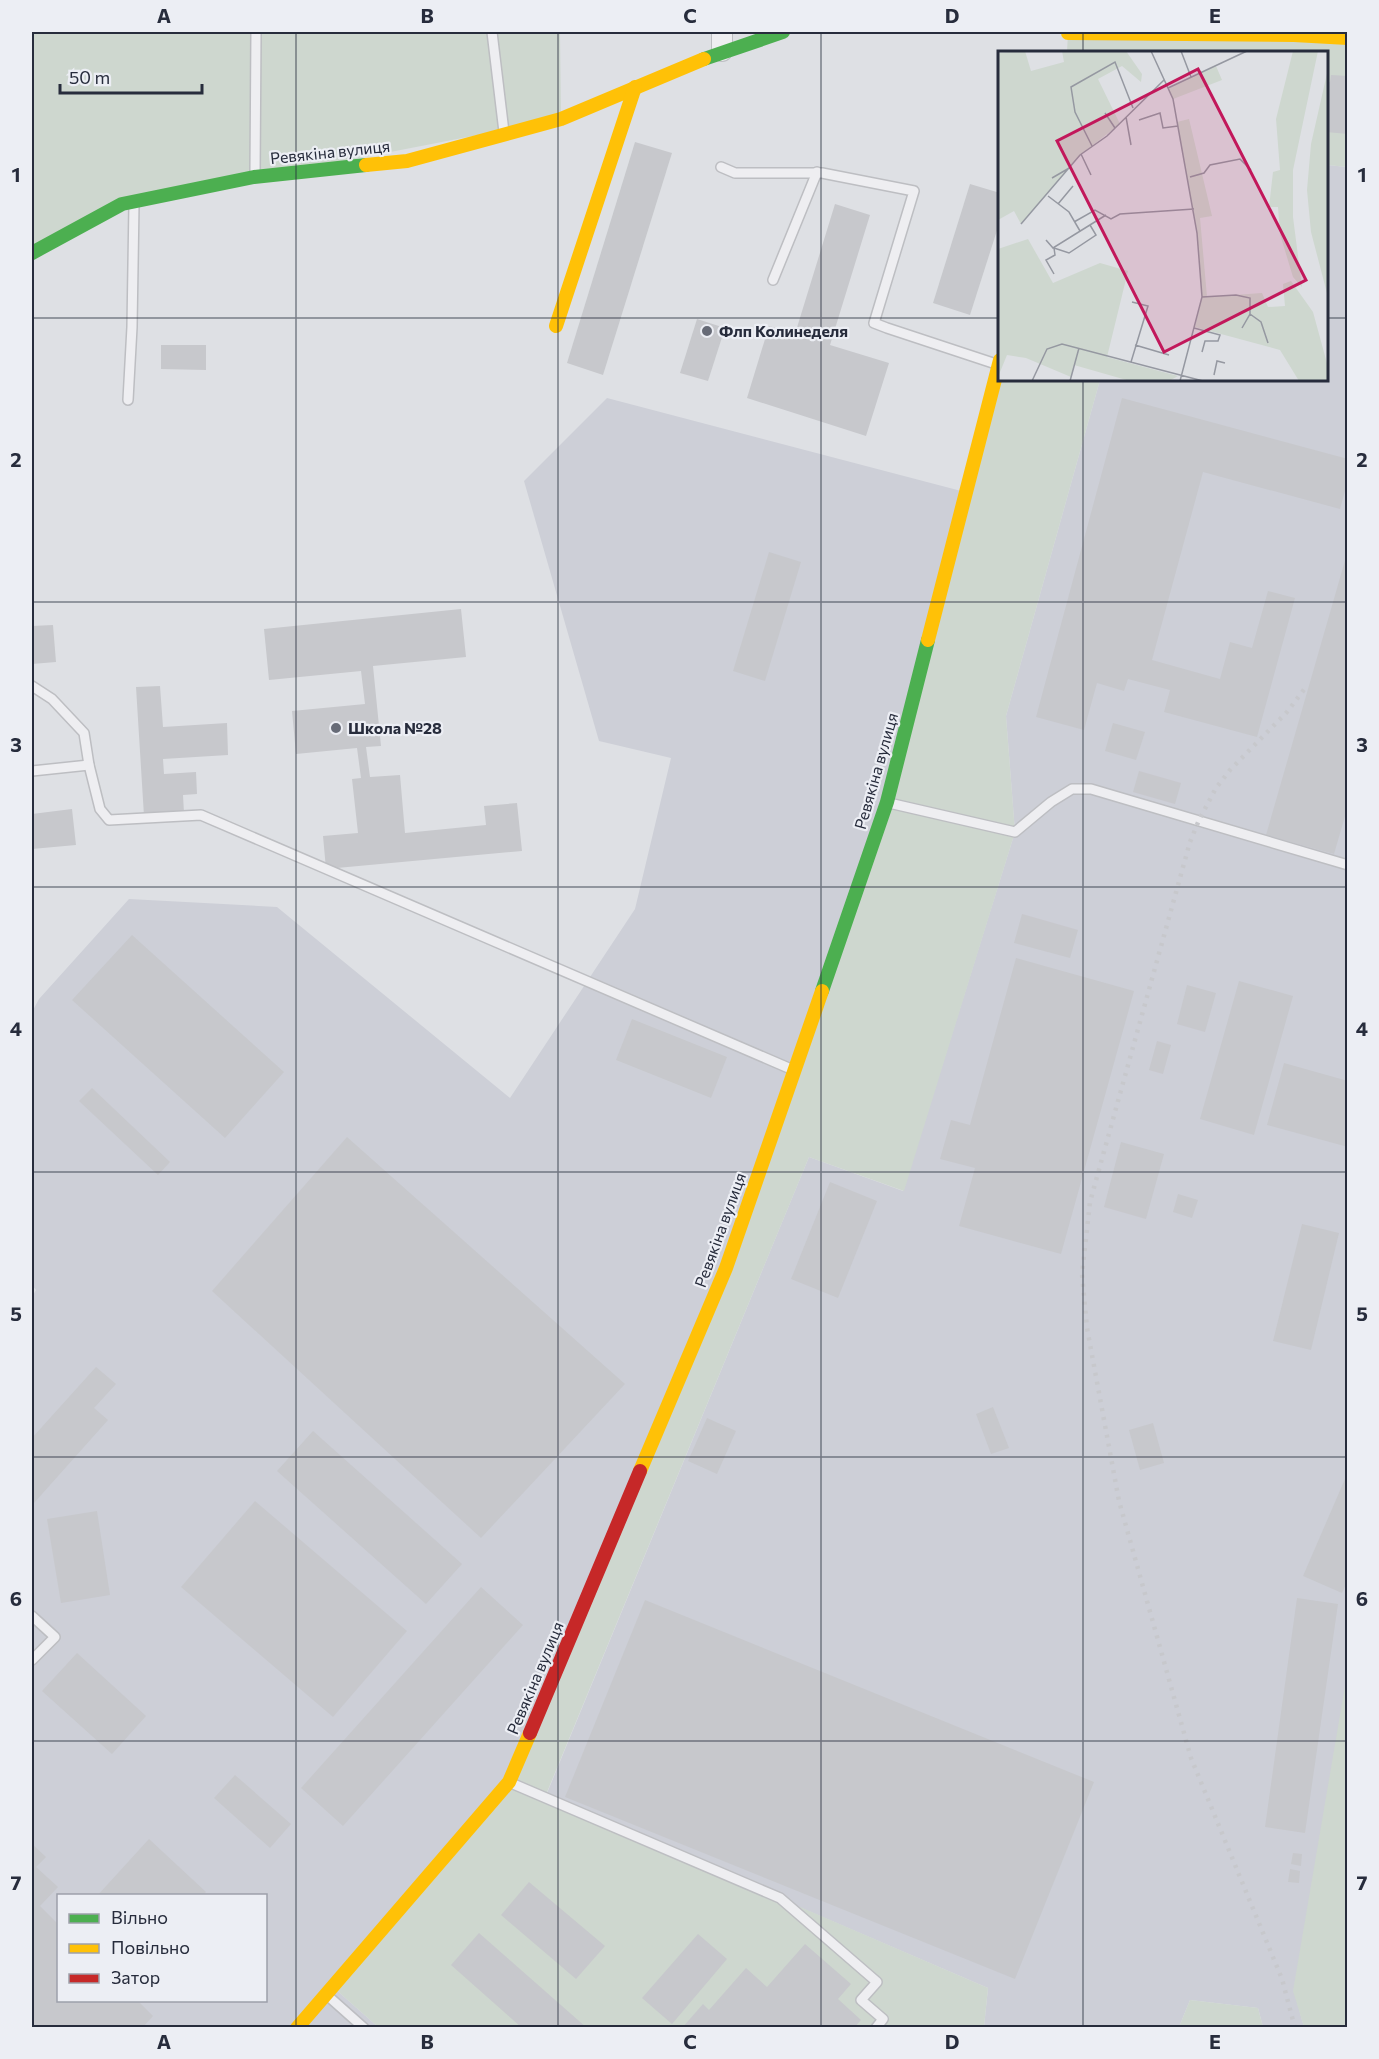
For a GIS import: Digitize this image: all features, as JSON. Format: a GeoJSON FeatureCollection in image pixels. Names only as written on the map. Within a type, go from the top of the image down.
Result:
{"type":"FeatureCollection","features":[{"type":"Feature","properties":{"kind":"street","name":"Ревякіна вулиця"},"geometry":{"type":"LineString","coordinates":[[32,253],[122,204],[255,177],[408,161],[561,119],[635,87],[722,41],[783,32]]}},
{"type":"Feature","properties":{"kind":"street"},"geometry":{"type":"LineString","coordinates":[[1068,36],[1294,33],[1347,38]]}},
{"type":"Feature","properties":{"kind":"street"},"geometry":{"type":"LineString","coordinates":[[556,326],[635,87]]}},
{"type":"Feature","properties":{"kind":"street","name":"Ревякіна вулиця"},"geometry":{"type":"LineString","coordinates":[[297,2028],[509,1782],[726,1268],[887,802],[998,366]]}},
{"type":"Feature","properties":{"kind":"lane"},"geometry":{"type":"LineString","coordinates":[[255,177],[256,32]]}},
{"type":"Feature","properties":{"kind":"lane"},"geometry":{"type":"LineString","coordinates":[[492,32],[504,135]]}},
{"type":"Feature","properties":{"kind":"lane"},"geometry":{"type":"LineString","coordinates":[[721,167],[735,173],[817,172],[914,191],[874,322],[998,362]]}},
{"type":"Feature","properties":{"kind":"lane"},"geometry":{"type":"LineString","coordinates":[[773,280],[817,172]]}},
{"type":"Feature","properties":{"kind":"lane"},"geometry":{"type":"LineString","coordinates":[[128,400],[134,201]]}},
{"type":"Feature","properties":{"kind":"lane"},"geometry":{"type":"LineString","coordinates":[[32,686],[52,699],[84,733],[100,809],[109,820],[201,815],[794,1071]]}},
{"type":"Feature","properties":{"kind":"lane"},"geometry":{"type":"LineString","coordinates":[[32,771],[89,765]]}},
{"type":"Feature","properties":{"kind":"lane"},"geometry":{"type":"LineString","coordinates":[[887,802],[1015,832],[1051,802],[1072,789],[1092,789],[1347,865]]}},
{"type":"Feature","properties":{"kind":"lane"},"geometry":{"type":"LineString","coordinates":[[32,1616],[54,1637],[32,1660]]}},
{"type":"Feature","properties":{"kind":"lane"},"geometry":{"type":"LineString","coordinates":[[509,1782],[780,1898],[877,1982],[861,2000],[883,2019],[876,2028]]}},
{"type":"Feature","properties":{"kind":"lane"},"geometry":{"type":"LineString","coordinates":[[327,1994],[364,2028]]}},
{"type":"Feature","properties":{"kind":"shaded area"},"geometry":{"type":"Polygon","coordinates":[[[32,32],[560,32],[561,119],[122,204],[32,249],[32,32]]]}},
{"type":"Feature","properties":{"kind":"shaded area"},"geometry":{"type":"Polygon","coordinates":[[[1068,33],[1347,38],[1347,167],[1328,165],[1328,51],[1067,51],[1068,33]]]}},
{"type":"Feature","properties":{"kind":"shaded area"},"geometry":{"type":"Polygon","coordinates":[[[1328,165],[1347,167],[1348,1674],[1294,1991],[1304,2027],[1263,2027],[1258,2008],[1190,2000],[1179,2027],[984,2027],[988,1988],[545,1798],[809,1157],[903,1191],[1015,832],[1006,716],[1100,381],[1328,381],[1328,165]]]}},
{"type":"Feature","properties":{"kind":"shaded area"},"geometry":{"type":"Polygon","coordinates":[[[1000,381],[1100,381],[1006,716],[1015,832],[904,1191],[809,1157],[545,1797],[988,1988],[984,2027],[378,2027],[333,1987],[509,1782],[726,1268],[887,802],[1000,381]]]}},
{"type":"Feature","properties":{"kind":"shaded area"},"geometry":{"type":"Polygon","coordinates":[[[607,398],[965,492],[887,802],[726,1268],[509,1782],[333,1987],[378,2027],[32,2027],[32,1297],[36,1290],[32,1285],[32,1012],[39,999],[129,899],[277,907],[510,1098],[635,909],[671,758],[599,741],[524,481],[607,398]]]}},
{"type":"Feature","properties":{"kind":"shaded area"},"geometry":{"type":"Polygon","coordinates":[[[1347,1674],[1347,2027],[1304,2027],[1293,1991],[1347,1674]]]}},
{"type":"Feature","properties":{"kind":"shaded area"},"geometry":{"type":"Polygon","coordinates":[[[1190,2000],[1258,2008],[1263,2027],[1179,2027],[1190,2000]]]}},
{"type":"Feature","properties":{"kind":"building"},"geometry":{"type":"Polygon","coordinates":[[[1331,75],[1348,76],[1348,134],[1328,132],[1328,82],[1330,82],[1331,75]]]}},
{"type":"Feature","properties":{"kind":"building"},"geometry":{"type":"Polygon","coordinates":[[[635,142],[672,153],[603,375],[567,363],[635,142]]]}},
{"type":"Feature","properties":{"kind":"building"},"geometry":{"type":"Polygon","coordinates":[[[970,184],[998,192],[998,227],[970,315],[933,303],[970,184]]]}},
{"type":"Feature","properties":{"kind":"building"},"geometry":{"type":"Polygon","coordinates":[[[835,204],[870,215],[830,345],[889,363],[866,436],[747,398],[769,326],[795,334],[835,204]]]}},
{"type":"Feature","properties":{"kind":"building"},"geometry":{"type":"Polygon","coordinates":[[[697,319],[725,328],[708,381],[680,373],[697,319]]]}},
{"type":"Feature","properties":{"kind":"building"},"geometry":{"type":"Polygon","coordinates":[[[161,345],[206,345],[206,370],[161,369],[161,345]]]}},
{"type":"Feature","properties":{"kind":"building"},"geometry":{"type":"Polygon","coordinates":[[[1122,398],[1348,459],[1348,480],[1340,509],[1203,472],[1152,660],[1220,679],[1230,642],[1252,648],[1268,591],[1295,598],[1257,737],[1164,712],[1170,690],[1128,679],[1124,691],[1097,683],[1084,730],[1036,717],[1122,398]]]}},
{"type":"Feature","properties":{"kind":"building"},"geometry":{"type":"Polygon","coordinates":[[[1348,550],[1348,806],[1334,854],[1266,835],[1348,550]]]}},
{"type":"Feature","properties":{"kind":"building"},"geometry":{"type":"Polygon","coordinates":[[[769,552],[801,562],[765,681],[733,671],[769,552]]]}},
{"type":"Feature","properties":{"kind":"building","name":"Школа №28"},"geometry":{"type":"Polygon","coordinates":[[[461,609],[466,657],[373,666],[381,746],[366,747],[370,777],[400,775],[405,833],[486,825],[484,806],[517,803],[522,851],[326,869],[323,836],[358,833],[352,779],[361,778],[357,748],[296,754],[292,711],[365,704],[361,671],[269,680],[264,629],[461,609]]]}},
{"type":"Feature","properties":{"kind":"building"},"geometry":{"type":"Polygon","coordinates":[[[53,625],[56,662],[32,664],[32,626],[53,625]]]}},
{"type":"Feature","properties":{"kind":"building"},"geometry":{"type":"Polygon","coordinates":[[[160,686],[163,727],[227,723],[228,755],[163,759],[164,774],[196,772],[197,794],[183,795],[184,813],[144,816],[136,687],[160,686]]]}},
{"type":"Feature","properties":{"kind":"building"},"geometry":{"type":"Polygon","coordinates":[[[1113,723],[1145,732],[1136,760],[1105,751],[1113,723]]]}},
{"type":"Feature","properties":{"kind":"building"},"geometry":{"type":"Polygon","coordinates":[[[1139,771],[1181,783],[1175,804],[1133,792],[1139,771]]]}},
{"type":"Feature","properties":{"kind":"building"},"geometry":{"type":"Polygon","coordinates":[[[72,809],[76,845],[32,849],[32,814],[72,809]]]}},
{"type":"Feature","properties":{"kind":"building"},"geometry":{"type":"Polygon","coordinates":[[[1022,914],[1078,930],[1070,958],[1014,943],[1022,914]]]}},
{"type":"Feature","properties":{"kind":"building"},"geometry":{"type":"Polygon","coordinates":[[[132,935],[284,1072],[225,1138],[72,1000],[132,935]]]}},
{"type":"Feature","properties":{"kind":"building"},"geometry":{"type":"Polygon","coordinates":[[[1016,958],[1134,991],[1061,1254],[959,1226],[975,1168],[940,1159],[951,1120],[970,1125],[1016,958]]]}},
{"type":"Feature","properties":{"kind":"building"},"geometry":{"type":"Polygon","coordinates":[[[1239,981],[1293,996],[1254,1135],[1200,1119],[1239,981]]]}},
{"type":"Feature","properties":{"kind":"building"},"geometry":{"type":"Polygon","coordinates":[[[1187,985],[1216,993],[1205,1032],[1177,1024],[1187,985]]]}},
{"type":"Feature","properties":{"kind":"building"},"geometry":{"type":"Polygon","coordinates":[[[632,1019],[727,1057],[711,1098],[616,1060],[632,1019]]]}},
{"type":"Feature","properties":{"kind":"building"},"geometry":{"type":"Polygon","coordinates":[[[1157,1041],[1171,1045],[1163,1074],[1149,1070],[1157,1041]]]}},
{"type":"Feature","properties":{"kind":"building"},"geometry":{"type":"Polygon","coordinates":[[[1284,1063],[1348,1081],[1348,1147],[1267,1125],[1284,1063]]]}},
{"type":"Feature","properties":{"kind":"building"},"geometry":{"type":"Polygon","coordinates":[[[92,1088],[170,1162],[158,1175],[79,1101],[92,1088]]]}},
{"type":"Feature","properties":{"kind":"building"},"geometry":{"type":"Polygon","coordinates":[[[347,1137],[625,1384],[481,1538],[212,1291],[347,1137]]]}},
{"type":"Feature","properties":{"kind":"building"},"geometry":{"type":"Polygon","coordinates":[[[1121,1142],[1164,1154],[1146,1219],[1104,1207],[1121,1142]]]}},
{"type":"Feature","properties":{"kind":"building"},"geometry":{"type":"Polygon","coordinates":[[[830,1182],[877,1201],[838,1298],[791,1279],[830,1182]]]}},
{"type":"Feature","properties":{"kind":"building"},"geometry":{"type":"Polygon","coordinates":[[[1178,1194],[1198,1200],[1192,1218],[1173,1212],[1178,1194]]]}},
{"type":"Feature","properties":{"kind":"building"},"geometry":{"type":"Polygon","coordinates":[[[1302,1224],[1339,1233],[1311,1350],[1273,1341],[1302,1224]]]}},
{"type":"Feature","properties":{"kind":"building"},"geometry":{"type":"Polygon","coordinates":[[[96,1367],[116,1384],[94,1408],[108,1420],[34,1503],[32,1500],[32,1438],[96,1367]]]}},
{"type":"Feature","properties":{"kind":"building"},"geometry":{"type":"Polygon","coordinates":[[[993,1407],[1009,1448],[991,1454],[976,1414],[993,1407]]]}},
{"type":"Feature","properties":{"kind":"building"},"geometry":{"type":"Polygon","coordinates":[[[707,1418],[736,1431],[717,1474],[688,1461],[707,1418]]]}},
{"type":"Feature","properties":{"kind":"building"},"geometry":{"type":"Polygon","coordinates":[[[1153,1423],[1164,1463],[1140,1470],[1129,1430],[1153,1423]]]}},
{"type":"Feature","properties":{"kind":"building"},"geometry":{"type":"Polygon","coordinates":[[[313,1431],[462,1564],[426,1604],[277,1471],[313,1431]]]}},
{"type":"Feature","properties":{"kind":"building"},"geometry":{"type":"Polygon","coordinates":[[[1348,1472],[1348,1580],[1342,1593],[1303,1576],[1348,1472]]]}},
{"type":"Feature","properties":{"kind":"building"},"geometry":{"type":"Polygon","coordinates":[[[255,1501],[407,1631],[333,1717],[181,1587],[255,1501]]]}},
{"type":"Feature","properties":{"kind":"building"},"geometry":{"type":"Polygon","coordinates":[[[97,1511],[110,1595],[61,1603],[47,1519],[97,1511]]]}},
{"type":"Feature","properties":{"kind":"building"},"geometry":{"type":"Polygon","coordinates":[[[481,1587],[523,1625],[343,1826],[301,1788],[481,1587]]]}},
{"type":"Feature","properties":{"kind":"building"},"geometry":{"type":"Polygon","coordinates":[[[1297,1598],[1338,1604],[1305,1833],[1265,1827],[1297,1598]]]}},
{"type":"Feature","properties":{"kind":"building"},"geometry":{"type":"Polygon","coordinates":[[[645,1600],[1094,1782],[1015,1979],[565,1797],[645,1600]]]}},
{"type":"Feature","properties":{"kind":"building"},"geometry":{"type":"Polygon","coordinates":[[[77,1653],[146,1716],[112,1754],[42,1691],[77,1653]]]}},
{"type":"Feature","properties":{"kind":"building"},"geometry":{"type":"Polygon","coordinates":[[[235,1775],[291,1824],[270,1848],[214,1798],[235,1775]]]}},
{"type":"Feature","properties":{"kind":"building"},"geometry":{"type":"Polygon","coordinates":[[[149,1839],[206,1892],[204,1894],[99,1894],[149,1839]]]}},
{"type":"Feature","properties":{"kind":"building"},"geometry":{"type":"Polygon","coordinates":[[[32,1844],[46,1857],[36,1867],[58,1887],[40,1906],[57,1923],[57,2002],[139,2002],[153,2016],[142,2028],[32,2028],[32,1844]]]}},
{"type":"Feature","properties":{"kind":"building"},"geometry":{"type":"Polygon","coordinates":[[[1293,1853],[1302,1854],[1301,1866],[1291,1864],[1293,1853]]]}},
{"type":"Feature","properties":{"kind":"building"},"geometry":{"type":"Polygon","coordinates":[[[1290,1869],[1300,1871],[1299,1883],[1288,1882],[1290,1869]]]}},
{"type":"Feature","properties":{"kind":"building"},"geometry":{"type":"Polygon","coordinates":[[[529,1882],[605,1946],[576,1979],[501,1915],[529,1882]]]}},
{"type":"Feature","properties":{"kind":"building"},"geometry":{"type":"Polygon","coordinates":[[[479,1933],[587,2028],[522,2028],[451,1965],[479,1933]]]}},
{"type":"Feature","properties":{"kind":"building"},"geometry":{"type":"Polygon","coordinates":[[[698,1934],[727,1959],[672,2024],[642,1998],[698,1934]]]}},
{"type":"Feature","properties":{"kind":"building"},"geometry":{"type":"Polygon","coordinates":[[[805,1944],[851,1984],[838,1999],[861,2020],[854,2028],[682,2028],[703,2004],[709,2010],[746,1968],[767,1987],[805,1944]]]}},
{"type":"Feature","properties":{"kind":"railway"},"geometry":{"type":"LineString","coordinates":[[1295,2028],[1282,1979],[1191,1758],[1119,1501],[1087,1328],[1082,1274],[1090,1202],[1190,842],[1216,788],[1230,770],[1287,712],[1306,687]]}},
{"type":"Feature","properties":{"kind":"traffic: fast"},"geometry":{"type":"LineString","coordinates":[[704,59],[783,32]]}},
{"type":"Feature","properties":{"kind":"traffic: fast"},"geometry":{"type":"LineString","coordinates":[[32,253],[122,204],[254,177],[366,165]]}},
{"type":"Feature","properties":{"kind":"traffic: fast"},"geometry":{"type":"LineString","coordinates":[[822,991],[887,802],[928,640]]}},
{"type":"Feature","properties":{"kind":"traffic: slow"},"geometry":{"type":"LineString","coordinates":[[1068,33],[1294,35],[1348,38]]}},
{"type":"Feature","properties":{"kind":"traffic: slow"},"geometry":{"type":"LineString","coordinates":[[366,165],[407,161],[561,119],[704,59]]}},
{"type":"Feature","properties":{"kind":"traffic: slow"},"geometry":{"type":"LineString","coordinates":[[556,326],[635,87]]}},
{"type":"Feature","properties":{"kind":"traffic: slow"},"geometry":{"type":"LineString","coordinates":[[928,640],[998,368]]}},
{"type":"Feature","properties":{"kind":"traffic: slow"},"geometry":{"type":"LineString","coordinates":[[640,1471],[726,1268],[822,991]]}},
{"type":"Feature","properties":{"kind":"traffic: slow"},"geometry":{"type":"LineString","coordinates":[[297,2028],[509,1782],[530,1733]]}},
{"type":"Feature","properties":{"kind":"traffic: jam"},"geometry":{"type":"LineString","coordinates":[[530,1733],[640,1471]]}},
{"type":"Feature","properties":{"kind":"place","name":"Флп Колинеделя"},"geometry":{"type":"Point","coordinates":[707,331]}},
{"type":"Feature","properties":{"kind":"place","name":"Школа №28"},"geometry":{"type":"Point","coordinates":[336,728]}}]}
